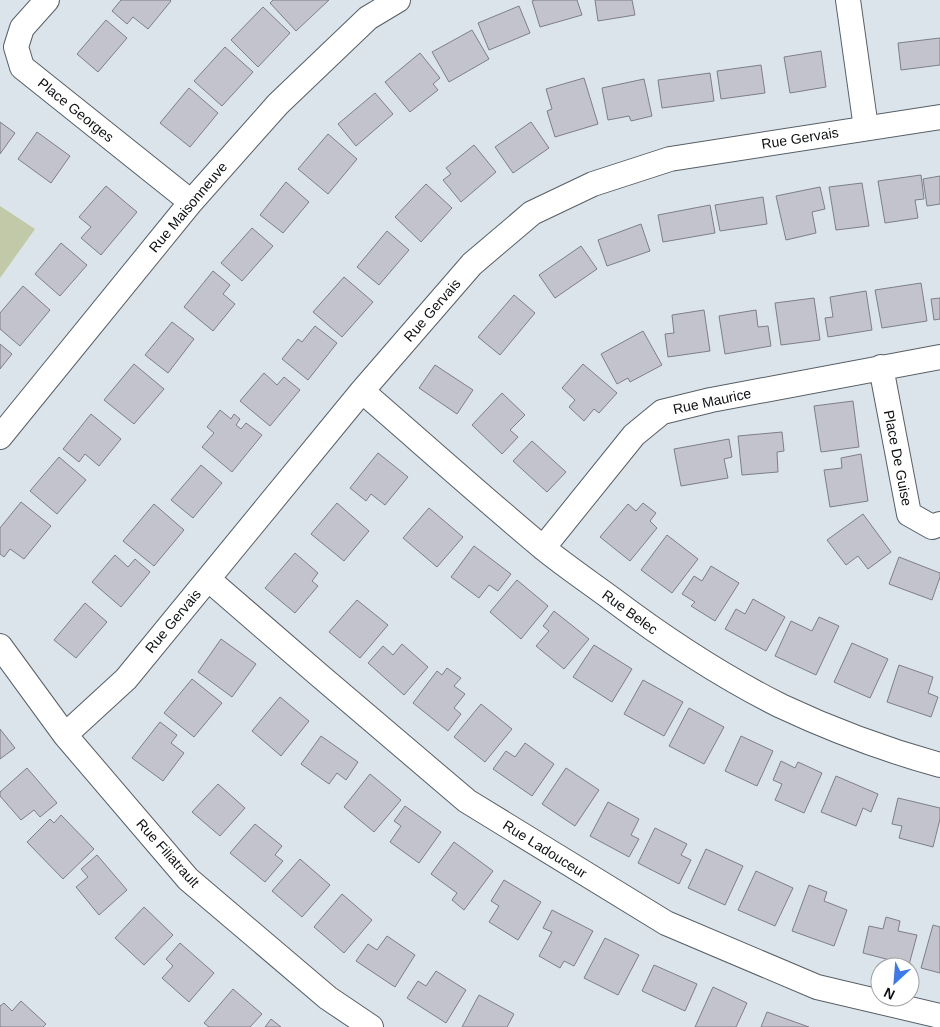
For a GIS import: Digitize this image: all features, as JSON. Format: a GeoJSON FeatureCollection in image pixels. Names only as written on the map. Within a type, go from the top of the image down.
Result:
{"type":"FeatureCollection","features":[{"type":"Feature","properties":{"kind":"street","name":"Place Georges"},"geometry":{"type":"LineString","coordinates":[[47,0],[22,28],[16,47],[22,67],[191,202]]}},
{"type":"Feature","properties":{"kind":"street","name":"Rue Maisonneuve"},"geometry":{"type":"LineString","coordinates":[[0,437],[191,202],[278,104],[368,18],[398,0]]}},
{"type":"Feature","properties":{"kind":"street"},"geometry":{"type":"LineString","coordinates":[[848,0],[866,128]]}},
{"type":"Feature","properties":{"kind":"street","name":"Rue Gervais"},"geometry":{"type":"LineString","coordinates":[[65,734],[126,678],[362,392],[472,264],[532,212],[593,184],[670,159],[940,116]]}},
{"type":"Feature","properties":{"kind":"street","name":"Rue Maurice"},"geometry":{"type":"LineString","coordinates":[[543,548],[634,435],[662,412],[711,400],[940,357]]}},
{"type":"Feature","properties":{"kind":"street","name":"Place De Guise"},"geometry":{"type":"LineString","coordinates":[[881,368],[909,514],[932,527],[940,524]]}},
{"type":"Feature","properties":{"kind":"street","name":"Rue Belec"},"geometry":{"type":"LineString","coordinates":[[362,392],[543,548],[657,633],[687,653],[780,705],[832,728],[899,753],[940,765]]}},
{"type":"Feature","properties":{"kind":"street","name":"Rue Ladouceur"},"geometry":{"type":"LineString","coordinates":[[208,579],[467,801],[666,923],[817,987],[940,1016]]}},
{"type":"Feature","properties":{"kind":"street","name":"Rue Filiatrault"},"geometry":{"type":"LineString","coordinates":[[0,646],[65,734],[188,879],[328,998],[371,1027]]}},
{"type":"Feature","properties":{"kind":"green space"},"geometry":{"type":"Polygon","coordinates":[[[0,206],[35,229],[0,278],[0,206]]]}},
{"type":"Feature","properties":{"kind":"building"},"geometry":{"type":"Polygon","coordinates":[[[121,0],[171,1],[148,29],[133,17],[127,24],[112,11],[121,0]]]}},
{"type":"Feature","properties":{"kind":"building"},"geometry":{"type":"Polygon","coordinates":[[[273,0],[329,0],[296,31],[270,3],[273,0]]]}},
{"type":"Feature","properties":{"kind":"building"},"geometry":{"type":"Polygon","coordinates":[[[577,0],[582,15],[540,27],[532,1],[577,0]]]}},
{"type":"Feature","properties":{"kind":"building"},"geometry":{"type":"Polygon","coordinates":[[[595,0],[632,0],[635,15],[598,21],[595,0]]]}},
{"type":"Feature","properties":{"kind":"building"},"geometry":{"type":"Polygon","coordinates":[[[519,6],[530,33],[489,50],[478,23],[519,6]]]}},
{"type":"Feature","properties":{"kind":"building"},"geometry":{"type":"Polygon","coordinates":[[[263,7],[290,33],[258,67],[231,40],[263,7]]]}},
{"type":"Feature","properties":{"kind":"building"},"geometry":{"type":"Polygon","coordinates":[[[106,20],[127,38],[98,72],[77,54],[106,20]]]}},
{"type":"Feature","properties":{"kind":"building"},"geometry":{"type":"Polygon","coordinates":[[[472,30],[489,59],[449,82],[432,52],[472,30]]]}},
{"type":"Feature","properties":{"kind":"building"},"geometry":{"type":"Polygon","coordinates":[[[940,38],[940,65],[901,70],[898,43],[940,38]]]}},
{"type":"Feature","properties":{"kind":"building"},"geometry":{"type":"Polygon","coordinates":[[[225,47],[253,72],[222,106],[194,81],[225,47]]]}},
{"type":"Feature","properties":{"kind":"building"},"geometry":{"type":"Polygon","coordinates":[[[821,51],[826,87],[790,93],[784,57],[821,51]]]}},
{"type":"Feature","properties":{"kind":"building"},"geometry":{"type":"Polygon","coordinates":[[[420,53],[440,78],[433,84],[438,90],[410,112],[385,82],[420,53]]]}},
{"type":"Feature","properties":{"kind":"building"},"geometry":{"type":"Polygon","coordinates":[[[761,65],[765,93],[721,99],[717,71],[761,65]]]}},
{"type":"Feature","properties":{"kind":"building"},"geometry":{"type":"Polygon","coordinates":[[[710,73],[714,101],[662,108],[658,80],[710,73]]]}},
{"type":"Feature","properties":{"kind":"building"},"geometry":{"type":"Polygon","coordinates":[[[584,78],[598,124],[555,137],[547,111],[552,109],[546,89],[584,78]]]}},
{"type":"Feature","properties":{"kind":"building"},"geometry":{"type":"Polygon","coordinates":[[[644,79],[652,116],[631,121],[629,116],[608,120],[602,88],[644,79]]]}},
{"type":"Feature","properties":{"kind":"building"},"geometry":{"type":"Polygon","coordinates":[[[189,88],[218,113],[190,147],[160,123],[189,88]]]}},
{"type":"Feature","properties":{"kind":"building"},"geometry":{"type":"Polygon","coordinates":[[[375,93],[393,114],[356,146],[338,124],[375,93]]]}},
{"type":"Feature","properties":{"kind":"building"},"geometry":{"type":"Polygon","coordinates":[[[0,122],[15,133],[0,154],[0,122]]]}},
{"type":"Feature","properties":{"kind":"building"},"geometry":{"type":"Polygon","coordinates":[[[531,122],[549,148],[513,173],[495,147],[531,122]]]}},
{"type":"Feature","properties":{"kind":"building"},"geometry":{"type":"Polygon","coordinates":[[[37,132],[70,156],[51,183],[18,159],[37,132]]]}},
{"type":"Feature","properties":{"kind":"building"},"geometry":{"type":"Polygon","coordinates":[[[328,134],[357,159],[328,194],[298,169],[328,134]]]}},
{"type":"Feature","properties":{"kind":"building"},"geometry":{"type":"Polygon","coordinates":[[[474,145],[496,172],[461,202],[443,180],[451,174],[446,168],[474,145]]]}},
{"type":"Feature","properties":{"kind":"building"},"geometry":{"type":"Polygon","coordinates":[[[921,175],[924,199],[915,200],[918,218],[885,223],[878,181],[921,175]]]}},
{"type":"Feature","properties":{"kind":"building"},"geometry":{"type":"Polygon","coordinates":[[[940,176],[940,204],[927,206],[923,179],[940,176]]]}},
{"type":"Feature","properties":{"kind":"building"},"geometry":{"type":"Polygon","coordinates":[[[286,182],[309,202],[283,233],[260,215],[286,182]]]}},
{"type":"Feature","properties":{"kind":"building"},"geometry":{"type":"Polygon","coordinates":[[[862,183],[869,226],[836,230],[829,187],[862,183]]]}},
{"type":"Feature","properties":{"kind":"building"},"geometry":{"type":"Polygon","coordinates":[[[426,184],[452,208],[421,242],[395,217],[426,184]]]}},
{"type":"Feature","properties":{"kind":"building"},"geometry":{"type":"Polygon","coordinates":[[[106,186],[137,212],[101,255],[81,238],[91,227],[79,217],[106,186]]]}},
{"type":"Feature","properties":{"kind":"building"},"geometry":{"type":"Polygon","coordinates":[[[820,187],[825,209],[812,212],[816,233],[786,240],[776,196],[820,187]]]}},
{"type":"Feature","properties":{"kind":"building"},"geometry":{"type":"Polygon","coordinates":[[[763,197],[767,224],[720,231],[715,205],[763,197]]]}},
{"type":"Feature","properties":{"kind":"building"},"geometry":{"type":"Polygon","coordinates":[[[710,205],[715,233],[663,242],[658,215],[710,205]]]}},
{"type":"Feature","properties":{"kind":"building"},"geometry":{"type":"Polygon","coordinates":[[[641,224],[650,251],[607,266],[598,240],[641,224]]]}},
{"type":"Feature","properties":{"kind":"building"},"geometry":{"type":"Polygon","coordinates":[[[252,228],[273,246],[242,281],[221,263],[252,228]]]}},
{"type":"Feature","properties":{"kind":"building"},"geometry":{"type":"Polygon","coordinates":[[[387,231],[409,250],[379,285],[357,267],[387,231]]]}},
{"type":"Feature","properties":{"kind":"building"},"geometry":{"type":"Polygon","coordinates":[[[61,243],[87,265],[60,296],[35,274],[61,243]]]}},
{"type":"Feature","properties":{"kind":"building"},"geometry":{"type":"Polygon","coordinates":[[[581,246],[597,269],[555,298],[539,275],[581,246]]]}},
{"type":"Feature","properties":{"kind":"building"},"geometry":{"type":"Polygon","coordinates":[[[213,271],[230,285],[223,294],[235,304],[213,331],[184,307],[213,271]]]}},
{"type":"Feature","properties":{"kind":"building"},"geometry":{"type":"Polygon","coordinates":[[[344,277],[373,302],[342,337],[313,312],[344,277]]]}},
{"type":"Feature","properties":{"kind":"building"},"geometry":{"type":"Polygon","coordinates":[[[921,283],[927,321],[882,328],[875,290],[921,283]]]}},
{"type":"Feature","properties":{"kind":"building"},"geometry":{"type":"Polygon","coordinates":[[[23,286],[50,310],[20,346],[0,329],[0,313],[23,286]]]}},
{"type":"Feature","properties":{"kind":"building"},"geometry":{"type":"Polygon","coordinates":[[[866,291],[872,330],[828,337],[825,318],[833,317],[830,297],[866,291]]]}},
{"type":"Feature","properties":{"kind":"building"},"geometry":{"type":"Polygon","coordinates":[[[514,295],[535,313],[500,355],[478,337],[514,295]]]}},
{"type":"Feature","properties":{"kind":"building"},"geometry":{"type":"Polygon","coordinates":[[[814,298],[820,340],[781,345],[775,303],[814,298]]]}},
{"type":"Feature","properties":{"kind":"building"},"geometry":{"type":"Polygon","coordinates":[[[940,298],[940,319],[934,320],[931,299],[940,298]]]}},
{"type":"Feature","properties":{"kind":"building"},"geometry":{"type":"Polygon","coordinates":[[[704,310],[710,351],[668,357],[665,334],[674,333],[672,315],[704,310]]]}},
{"type":"Feature","properties":{"kind":"building"},"geometry":{"type":"Polygon","coordinates":[[[756,310],[758,327],[768,326],[771,346],[725,354],[719,316],[756,310]]]}},
{"type":"Feature","properties":{"kind":"building"},"geometry":{"type":"Polygon","coordinates":[[[172,322],[194,339],[168,373],[145,355],[172,322]]]}},
{"type":"Feature","properties":{"kind":"building"},"geometry":{"type":"Polygon","coordinates":[[[315,326],[337,343],[308,380],[282,359],[298,339],[302,342],[315,326]]]}},
{"type":"Feature","properties":{"kind":"building"},"geometry":{"type":"Polygon","coordinates":[[[643,331],[662,365],[630,382],[628,378],[617,384],[601,354],[643,331]]]}},
{"type":"Feature","properties":{"kind":"building"},"geometry":{"type":"Polygon","coordinates":[[[0,344],[12,354],[0,369],[0,344]]]}},
{"type":"Feature","properties":{"kind":"building"},"geometry":{"type":"Polygon","coordinates":[[[134,364],[164,389],[134,424],[104,400],[134,364]]]}},
{"type":"Feature","properties":{"kind":"building"},"geometry":{"type":"Polygon","coordinates":[[[583,364],[617,393],[599,413],[594,409],[584,421],[569,407],[575,400],[562,388],[583,364]]]}},
{"type":"Feature","properties":{"kind":"building"},"geometry":{"type":"Polygon","coordinates":[[[435,365],[473,390],[457,414],[419,388],[435,365]]]}},
{"type":"Feature","properties":{"kind":"building"},"geometry":{"type":"Polygon","coordinates":[[[264,373],[277,385],[284,377],[300,390],[270,426],[240,401],[264,373]]]}},
{"type":"Feature","properties":{"kind":"building"},"geometry":{"type":"Polygon","coordinates":[[[502,393],[525,415],[510,430],[518,437],[502,454],[472,425],[502,393]]]}},
{"type":"Feature","properties":{"kind":"building"},"geometry":{"type":"Polygon","coordinates":[[[853,401],[859,447],[821,452],[814,406],[853,401]]]}},
{"type":"Feature","properties":{"kind":"building"},"geometry":{"type":"Polygon","coordinates":[[[220,410],[231,419],[234,414],[240,419],[236,425],[241,429],[246,423],[262,435],[232,472],[202,447],[214,433],[207,427],[220,410]]]}},
{"type":"Feature","properties":{"kind":"building"},"geometry":{"type":"Polygon","coordinates":[[[91,414],[121,439],[99,466],[85,454],[79,462],[63,449],[91,414]]]}},
{"type":"Feature","properties":{"kind":"building"},"geometry":{"type":"Polygon","coordinates":[[[782,432],[784,451],[777,452],[778,472],[742,475],[738,436],[782,432]]]}},
{"type":"Feature","properties":{"kind":"building"},"geometry":{"type":"Polygon","coordinates":[[[729,439],[732,457],[724,459],[728,478],[681,486],[674,449],[729,439]]]}},
{"type":"Feature","properties":{"kind":"building"},"geometry":{"type":"Polygon","coordinates":[[[532,441],[566,472],[547,492],[513,461],[532,441]]]}},
{"type":"Feature","properties":{"kind":"building"},"geometry":{"type":"Polygon","coordinates":[[[378,453],[408,477],[385,505],[371,494],[366,501],[350,488],[378,453]]]}},
{"type":"Feature","properties":{"kind":"building"},"geometry":{"type":"Polygon","coordinates":[[[861,454],[868,501],[830,507],[824,470],[842,468],[841,458],[861,454]]]}},
{"type":"Feature","properties":{"kind":"building"},"geometry":{"type":"Polygon","coordinates":[[[59,457],[86,480],[57,514],[30,491],[59,457]]]}},
{"type":"Feature","properties":{"kind":"building"},"geometry":{"type":"Polygon","coordinates":[[[201,465],[222,483],[193,518],[171,500],[201,465]]]}},
{"type":"Feature","properties":{"kind":"building"},"geometry":{"type":"Polygon","coordinates":[[[21,502],[51,526],[24,559],[10,549],[4,557],[0,554],[0,528],[21,502]]]}},
{"type":"Feature","properties":{"kind":"building"},"geometry":{"type":"Polygon","coordinates":[[[337,503],[369,531],[344,561],[311,534],[337,503]]]}},
{"type":"Feature","properties":{"kind":"building"},"geometry":{"type":"Polygon","coordinates":[[[643,503],[656,513],[650,521],[657,528],[630,561],[600,537],[628,504],[636,511],[643,503]]]}},
{"type":"Feature","properties":{"kind":"building"},"geometry":{"type":"Polygon","coordinates":[[[154,504],[184,530],[154,566],[123,541],[154,504]]]}},
{"type":"Feature","properties":{"kind":"building"},"geometry":{"type":"Polygon","coordinates":[[[429,508],[463,537],[437,567],[403,538],[429,508]]]}},
{"type":"Feature","properties":{"kind":"building"},"geometry":{"type":"Polygon","coordinates":[[[863,514],[891,552],[868,569],[858,556],[846,565],[827,540],[863,514]]]}},
{"type":"Feature","properties":{"kind":"building"},"geometry":{"type":"Polygon","coordinates":[[[667,535],[698,559],[672,593],[641,570],[667,535]]]}},
{"type":"Feature","properties":{"kind":"building"},"geometry":{"type":"Polygon","coordinates":[[[474,546],[511,574],[498,591],[489,585],[479,598],[451,577],[474,546]]]}},
{"type":"Feature","properties":{"kind":"building"},"geometry":{"type":"Polygon","coordinates":[[[295,553],[318,573],[312,581],[318,586],[295,613],[265,588],[295,553]]]}},
{"type":"Feature","properties":{"kind":"building"},"geometry":{"type":"Polygon","coordinates":[[[115,555],[128,567],[135,559],[150,572],[121,607],[92,582],[115,555]]]}},
{"type":"Feature","properties":{"kind":"building"},"geometry":{"type":"Polygon","coordinates":[[[899,557],[940,573],[932,600],[889,584],[899,557]]]}},
{"type":"Feature","properties":{"kind":"building"},"geometry":{"type":"Polygon","coordinates":[[[711,566],[739,583],[715,621],[691,606],[695,602],[682,594],[694,576],[702,581],[711,566]]]}},
{"type":"Feature","properties":{"kind":"building"},"geometry":{"type":"Polygon","coordinates":[[[517,580],[548,606],[521,639],[490,612],[517,580]]]}},
{"type":"Feature","properties":{"kind":"building"},"geometry":{"type":"Polygon","coordinates":[[[753,599],[785,617],[766,651],[725,629],[736,609],[745,614],[753,599]]]}},
{"type":"Feature","properties":{"kind":"building"},"geometry":{"type":"Polygon","coordinates":[[[357,600],[388,625],[360,658],[329,632],[357,600]]]}},
{"type":"Feature","properties":{"kind":"building"},"geometry":{"type":"Polygon","coordinates":[[[85,603],[107,622],[76,658],[54,640],[85,603]]]}},
{"type":"Feature","properties":{"kind":"building"},"geometry":{"type":"Polygon","coordinates":[[[554,611],[589,639],[564,669],[536,646],[549,631],[543,626],[554,611]]]}},
{"type":"Feature","properties":{"kind":"building"},"geometry":{"type":"Polygon","coordinates":[[[819,617],[839,626],[816,675],[775,656],[791,621],[812,631],[819,617]]]}},
{"type":"Feature","properties":{"kind":"building"},"geometry":{"type":"Polygon","coordinates":[[[221,639],[256,664],[232,697],[198,672],[221,639]]]}},
{"type":"Feature","properties":{"kind":"building"},"geometry":{"type":"Polygon","coordinates":[[[852,643],[888,659],[870,698],[834,682],[852,643]]]}},
{"type":"Feature","properties":{"kind":"building"},"geometry":{"type":"Polygon","coordinates":[[[402,644],[428,667],[404,695],[368,663],[383,646],[393,655],[402,644]]]}},
{"type":"Feature","properties":{"kind":"building"},"geometry":{"type":"Polygon","coordinates":[[[594,645],[632,669],[612,702],[573,677],[594,645]]]}},
{"type":"Feature","properties":{"kind":"building"},"geometry":{"type":"Polygon","coordinates":[[[899,665],[933,677],[928,693],[938,697],[931,717],[887,702],[899,665]]]}},
{"type":"Feature","properties":{"kind":"building"},"geometry":{"type":"Polygon","coordinates":[[[447,668],[461,678],[454,686],[465,694],[454,708],[461,714],[448,731],[413,703],[437,671],[442,675],[447,668]]]}},
{"type":"Feature","properties":{"kind":"building"},"geometry":{"type":"Polygon","coordinates":[[[192,679],[222,703],[194,737],[164,713],[192,679]]]}},
{"type":"Feature","properties":{"kind":"building"},"geometry":{"type":"Polygon","coordinates":[[[643,680],[683,702],[664,736],[624,714],[643,680]]]}},
{"type":"Feature","properties":{"kind":"building"},"geometry":{"type":"Polygon","coordinates":[[[280,697],[309,721],[281,756],[252,731],[280,697]]]}},
{"type":"Feature","properties":{"kind":"building"},"geometry":{"type":"Polygon","coordinates":[[[481,704],[512,729],[485,762],[454,737],[481,704]]]}},
{"type":"Feature","properties":{"kind":"building"},"geometry":{"type":"Polygon","coordinates":[[[689,708],[724,727],[704,764],[669,746],[689,708]]]}},
{"type":"Feature","properties":{"kind":"building"},"geometry":{"type":"Polygon","coordinates":[[[160,722],[177,735],[171,743],[184,753],[163,781],[132,758],[160,722]]]}},
{"type":"Feature","properties":{"kind":"building"},"geometry":{"type":"Polygon","coordinates":[[[0,729],[15,748],[0,759],[0,729]]]}},
{"type":"Feature","properties":{"kind":"building"},"geometry":{"type":"Polygon","coordinates":[[[321,736],[358,762],[346,780],[337,773],[329,784],[301,764],[321,736]]]}},
{"type":"Feature","properties":{"kind":"building"},"geometry":{"type":"Polygon","coordinates":[[[741,736],[773,751],[757,786],[725,771],[741,736]]]}},
{"type":"Feature","properties":{"kind":"building"},"geometry":{"type":"Polygon","coordinates":[[[525,743],[554,764],[532,796],[493,769],[506,751],[515,757],[525,743]]]}},
{"type":"Feature","properties":{"kind":"building"},"geometry":{"type":"Polygon","coordinates":[[[781,761],[795,768],[798,762],[822,773],[804,813],[775,800],[782,784],[773,780],[781,761]]]}},
{"type":"Feature","properties":{"kind":"building"},"geometry":{"type":"Polygon","coordinates":[[[27,768],[57,803],[40,817],[34,810],[21,820],[0,796],[0,792],[27,768]]]}},
{"type":"Feature","properties":{"kind":"building"},"geometry":{"type":"Polygon","coordinates":[[[566,768],[599,790],[575,826],[542,804],[566,768]]]}},
{"type":"Feature","properties":{"kind":"building"},"geometry":{"type":"Polygon","coordinates":[[[370,774],[401,800],[374,832],[344,807],[370,774]]]}},
{"type":"Feature","properties":{"kind":"building"},"geometry":{"type":"Polygon","coordinates":[[[836,776],[878,794],[871,812],[863,808],[856,826],[821,812],[836,776]]]}},
{"type":"Feature","properties":{"kind":"building"},"geometry":{"type":"Polygon","coordinates":[[[218,784],[245,808],[220,836],[192,812],[218,784]]]}},
{"type":"Feature","properties":{"kind":"building"},"geometry":{"type":"Polygon","coordinates":[[[898,798],[940,808],[940,819],[933,847],[899,838],[902,826],[892,824],[898,798]]]}},
{"type":"Feature","properties":{"kind":"building"},"geometry":{"type":"Polygon","coordinates":[[[608,802],[639,819],[631,835],[639,839],[629,857],[590,836],[608,802]]]}},
{"type":"Feature","properties":{"kind":"building"},"geometry":{"type":"Polygon","coordinates":[[[405,806],[441,832],[419,863],[390,842],[401,826],[394,821],[405,806]]]}},
{"type":"Feature","properties":{"kind":"building"},"geometry":{"type":"Polygon","coordinates":[[[61,815],[94,849],[63,879],[27,842],[50,819],[54,823],[61,815]]]}},
{"type":"Feature","properties":{"kind":"building"},"geometry":{"type":"Polygon","coordinates":[[[255,824],[282,846],[275,855],[283,861],[265,882],[230,853],[255,824]]]}},
{"type":"Feature","properties":{"kind":"building"},"geometry":{"type":"Polygon","coordinates":[[[655,828],[687,844],[681,855],[691,860],[679,884],[638,863],[655,828]]]}},
{"type":"Feature","properties":{"kind":"building"},"geometry":{"type":"Polygon","coordinates":[[[454,842],[493,871],[464,910],[452,900],[457,893],[431,874],[454,842]]]}},
{"type":"Feature","properties":{"kind":"building"},"geometry":{"type":"Polygon","coordinates":[[[706,849],[743,866],[725,905],[688,888],[706,849]]]}},
{"type":"Feature","properties":{"kind":"building"},"geometry":{"type":"Polygon","coordinates":[[[97,855],[127,890],[99,915],[76,887],[88,877],[81,869],[97,855]]]}},
{"type":"Feature","properties":{"kind":"building"},"geometry":{"type":"Polygon","coordinates":[[[300,859],[330,885],[302,917],[272,891],[300,859]]]}},
{"type":"Feature","properties":{"kind":"building"},"geometry":{"type":"Polygon","coordinates":[[[756,871],[793,888],[775,926],[738,910],[756,871]]]}},
{"type":"Feature","properties":{"kind":"building"},"geometry":{"type":"Polygon","coordinates":[[[504,880],[541,902],[518,940],[489,922],[499,906],[491,901],[504,880]]]}},
{"type":"Feature","properties":{"kind":"building"},"geometry":{"type":"Polygon","coordinates":[[[809,885],[827,892],[824,901],[847,910],[834,946],[792,931],[809,885]]]}},
{"type":"Feature","properties":{"kind":"building"},"geometry":{"type":"Polygon","coordinates":[[[342,894],[372,920],[344,953],[314,927],[342,894]]]}},
{"type":"Feature","properties":{"kind":"building"},"geometry":{"type":"Polygon","coordinates":[[[144,907],[173,935],[144,965],[115,938],[144,907]]]}},
{"type":"Feature","properties":{"kind":"building"},"geometry":{"type":"Polygon","coordinates":[[[552,910],[593,931],[574,966],[564,961],[560,968],[539,956],[552,932],[543,928],[552,910]]]}},
{"type":"Feature","properties":{"kind":"building"},"geometry":{"type":"Polygon","coordinates":[[[886,917],[900,921],[898,931],[917,935],[911,957],[878,957],[863,953],[869,926],[883,929],[886,917]]]}},
{"type":"Feature","properties":{"kind":"building"},"geometry":{"type":"Polygon","coordinates":[[[933,925],[940,927],[940,973],[921,968],[933,925]]]}},
{"type":"Feature","properties":{"kind":"building"},"geometry":{"type":"Polygon","coordinates":[[[387,936],[415,955],[395,987],[356,961],[368,944],[377,950],[387,936]]]}},
{"type":"Feature","properties":{"kind":"building"},"geometry":{"type":"Polygon","coordinates":[[[605,938],[639,955],[618,995],[584,978],[605,938]]]}},
{"type":"Feature","properties":{"kind":"building"},"geometry":{"type":"Polygon","coordinates":[[[180,943],[214,973],[189,1002],[162,978],[173,966],[166,959],[180,943]]]}},
{"type":"Feature","properties":{"kind":"building"},"geometry":{"type":"Polygon","coordinates":[[[654,965],[697,984],[685,1011],[642,991],[654,965]]]}},
{"type":"Feature","properties":{"kind":"building"},"geometry":{"type":"Polygon","coordinates":[[[436,971],[466,990],[446,1023],[407,998],[418,981],[426,986],[436,971]]]}},
{"type":"Feature","properties":{"kind":"building"},"geometry":{"type":"Polygon","coordinates":[[[713,987],[747,1003],[736,1027],[695,1027],[713,987]]]}},
{"type":"Feature","properties":{"kind":"building"},"geometry":{"type":"Polygon","coordinates":[[[233,989],[262,1014],[250,1027],[209,1027],[204,1023],[233,989]]]}},
{"type":"Feature","properties":{"kind":"building"},"geometry":{"type":"Polygon","coordinates":[[[479,995],[514,1014],[507,1027],[462,1027],[479,995]]]}},
{"type":"Feature","properties":{"kind":"building"},"geometry":{"type":"Polygon","coordinates":[[[21,1001],[46,1024],[43,1027],[0,1027],[0,1006],[4,1003],[12,1011],[21,1001]]]}},
{"type":"Feature","properties":{"kind":"building"},"geometry":{"type":"Polygon","coordinates":[[[767,1012],[809,1027],[761,1027],[767,1012]]]}},
{"type":"Feature","properties":{"kind":"building"},"geometry":{"type":"Polygon","coordinates":[[[271,1019],[281,1027],[265,1027],[271,1019]]]}}]}
